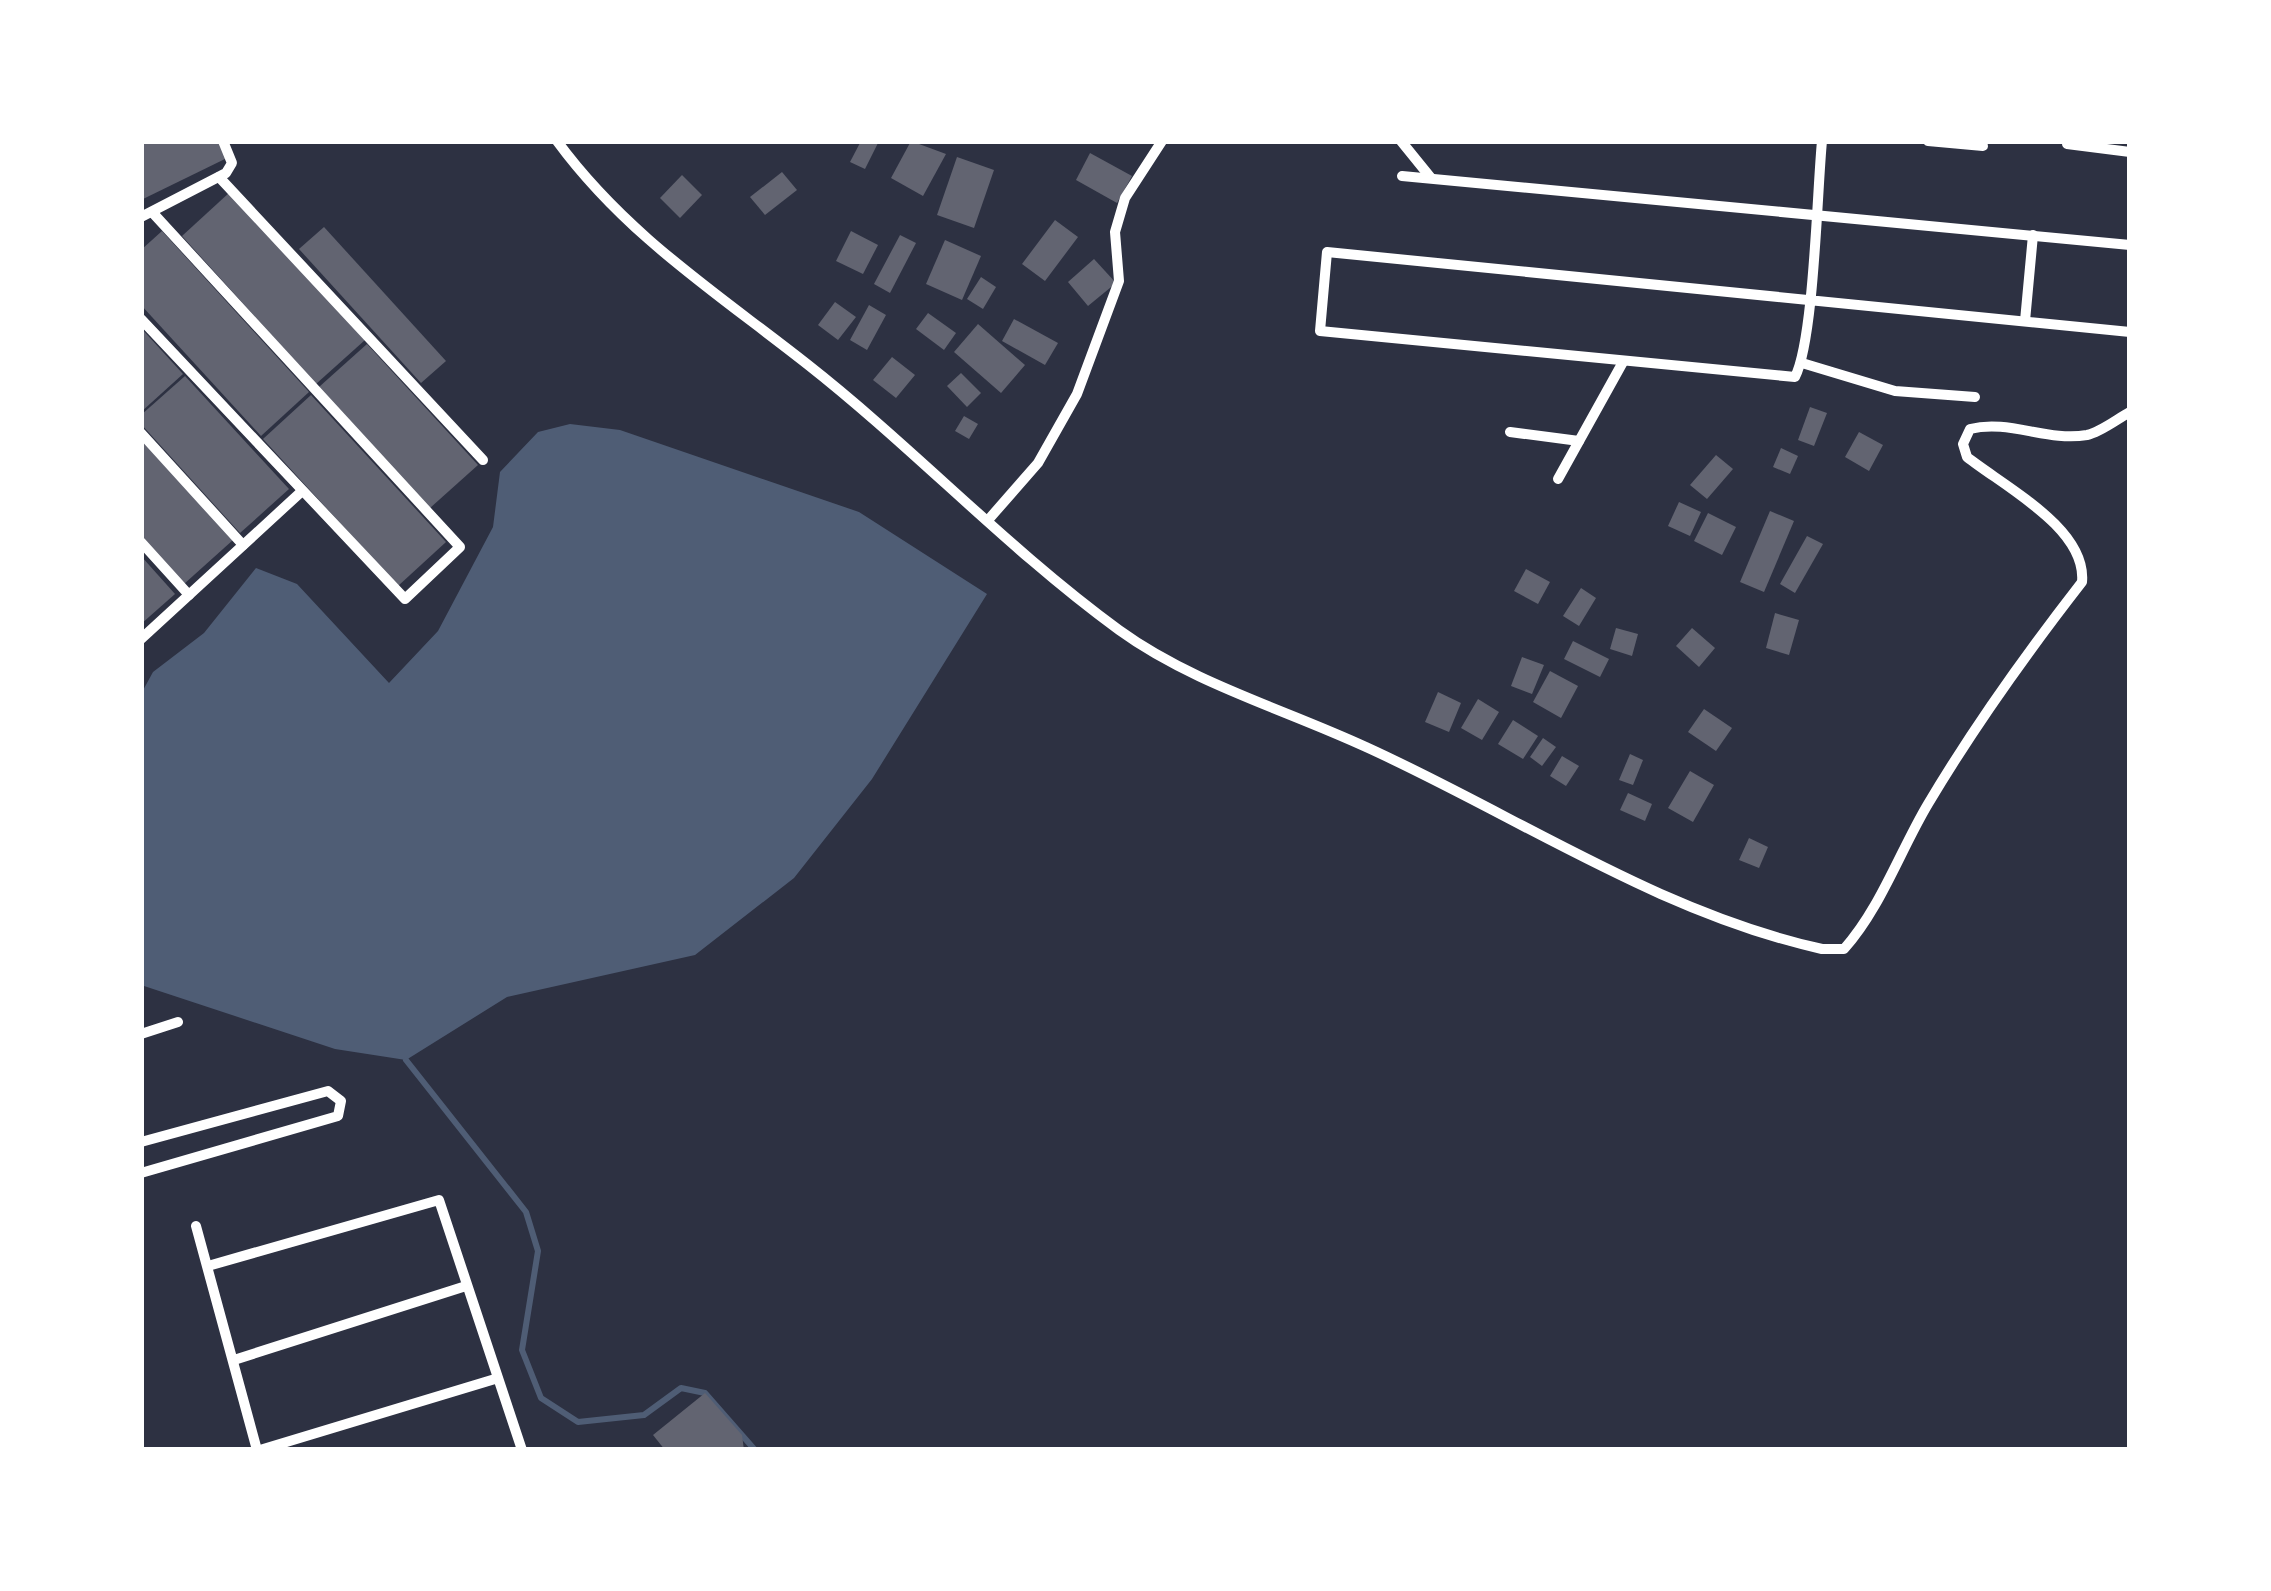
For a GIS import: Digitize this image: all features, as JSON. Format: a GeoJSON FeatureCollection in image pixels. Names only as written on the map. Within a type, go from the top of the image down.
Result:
{"type":"FeatureCollection","features":[{"type":"Feature","properties":{"kind":"street"},"geometry":{"type":"LineString","coordinates":[[141,319],[405,599],[460,547],[146,214],[219,177],[232,163],[223,141]]}},
{"type":"Feature","properties":{"kind":"street"},"geometry":{"type":"LineString","coordinates":[[557,141],[586,180],[644,240],[809,366],[1089,607],[1148,649],[1382,754],[1622,877],[1802,944],[1844,949],[1861,929],[1988,702],[2082,582],[2084,564],[2070,539],[1967,457],[1963,444],[1970,429],[1988,424],[2053,436],[2091,435],[2130,412]]}},
{"type":"Feature","properties":{"kind":"street"},"geometry":{"type":"LineString","coordinates":[[989,519],[1038,463],[1077,394],[1119,281],[1115,232],[1125,198],[1162,141]]}},
{"type":"Feature","properties":{"kind":"street"},"geometry":{"type":"LineString","coordinates":[[1401,141],[1431,178]]}},
{"type":"Feature","properties":{"kind":"street"},"geometry":{"type":"LineString","coordinates":[[1822,141],[1814,215],[1807,298],[1802,363],[1795,377],[1320,331],[1327,252],[1807,298],[2130,332]]}},
{"type":"Feature","properties":{"kind":"street"},"geometry":{"type":"LineString","coordinates":[[1928,141],[1983,146]]}},
{"type":"Feature","properties":{"kind":"street"},"geometry":{"type":"LineString","coordinates":[[2067,144],[2130,152]]}},
{"type":"Feature","properties":{"kind":"street"},"geometry":{"type":"LineString","coordinates":[[1402,176],[2130,245]]}},
{"type":"Feature","properties":{"kind":"street"},"geometry":{"type":"LineString","coordinates":[[219,177],[483,460]]}},
{"type":"Feature","properties":{"kind":"street"},"geometry":{"type":"LineString","coordinates":[[2025,321],[2033,235]]}},
{"type":"Feature","properties":{"kind":"street"},"geometry":{"type":"LineString","coordinates":[[1558,478],[1623,362]]}},
{"type":"Feature","properties":{"kind":"street"},"geometry":{"type":"LineString","coordinates":[[1802,363],[1895,391],[1975,397]]}},
{"type":"Feature","properties":{"kind":"street"},"geometry":{"type":"LineString","coordinates":[[1510,432],[1579,441]]}},
{"type":"Feature","properties":{"kind":"street"},"geometry":{"type":"LineString","coordinates":[[141,434],[243,545]]}},
{"type":"Feature","properties":{"kind":"street"},"geometry":{"type":"LineString","coordinates":[[141,639],[302,492]]}},
{"type":"Feature","properties":{"kind":"street"},"geometry":{"type":"LineString","coordinates":[[141,542],[189,595]]}},
{"type":"Feature","properties":{"kind":"street"},"geometry":{"type":"LineString","coordinates":[[141,1034],[178,1022]]}},
{"type":"Feature","properties":{"kind":"street"},"geometry":{"type":"LineString","coordinates":[[141,1142],[328,1091],[341,1101],[338,1117],[141,1174]]}},
{"type":"Feature","properties":{"kind":"street"},"geometry":{"type":"LineString","coordinates":[[208,1266],[432,1199],[443,1207],[495,1379],[522,1450]]}},
{"type":"Feature","properties":{"kind":"street"},"geometry":{"type":"LineString","coordinates":[[196,1226],[258,1450],[495,1379]]}},
{"type":"Feature","properties":{"kind":"street"},"geometry":{"type":"LineString","coordinates":[[234,1360],[466,1286]]}},
{"type":"Feature","properties":{"kind":"water"},"geometry":{"type":"Polygon","coordinates":[[[570,424],[620,430],[859,512],[987,594],[872,779],[794,878],[695,955],[507,997],[406,1060],[335,1049],[141,985],[141,694],[153,672],[204,633],[256,568],[297,584],[389,683],[438,631],[493,527],[500,472],[538,432],[570,424]]]}},
{"type":"Feature","properties":{"kind":"building"},"geometry":{"type":"Polygon","coordinates":[[[141,141],[219,141],[227,158],[141,200],[141,141]]]}},
{"type":"Feature","properties":{"kind":"building"},"geometry":{"type":"Polygon","coordinates":[[[861,141],[879,141],[865,169],[850,162],[861,141]]]}},
{"type":"Feature","properties":{"kind":"building"},"geometry":{"type":"Polygon","coordinates":[[[911,141],[946,154],[923,196],[891,178],[911,141]]]}},
{"type":"Feature","properties":{"kind":"building"},"geometry":{"type":"Polygon","coordinates":[[[1090,153],[1132,176],[1117,203],[1076,180],[1090,153]]]}},
{"type":"Feature","properties":{"kind":"building"},"geometry":{"type":"Polygon","coordinates":[[[957,157],[994,170],[974,228],[937,215],[957,157]]]}},
{"type":"Feature","properties":{"kind":"building"},"geometry":{"type":"Polygon","coordinates":[[[782,172],[797,190],[765,215],[750,197],[782,172]]]}},
{"type":"Feature","properties":{"kind":"building"},"geometry":{"type":"Polygon","coordinates":[[[682,175],[702,195],[680,218],[660,198],[682,175]]]}},
{"type":"Feature","properties":{"kind":"building"},"geometry":{"type":"Polygon","coordinates":[[[230,192],[365,340],[316,384],[182,236],[230,192]]]}},
{"type":"Feature","properties":{"kind":"building"},"geometry":{"type":"Polygon","coordinates":[[[1055,220],[1078,237],[1045,281],[1022,264],[1055,220]]]}},
{"type":"Feature","properties":{"kind":"building"},"geometry":{"type":"Polygon","coordinates":[[[324,227],[446,361],[421,383],[299,249],[324,227]]]}},
{"type":"Feature","properties":{"kind":"building"},"geometry":{"type":"Polygon","coordinates":[[[162,231],[309,392],[261,436],[141,305],[141,250],[162,231]]]}},
{"type":"Feature","properties":{"kind":"building"},"geometry":{"type":"Polygon","coordinates":[[[851,231],[878,245],[863,274],[836,261],[851,231]]]}},
{"type":"Feature","properties":{"kind":"building"},"geometry":{"type":"Polygon","coordinates":[[[900,235],[916,243],[890,293],[874,284],[900,235]]]}},
{"type":"Feature","properties":{"kind":"building"},"geometry":{"type":"Polygon","coordinates":[[[945,240],[981,256],[962,300],[926,284],[945,240]]]}},
{"type":"Feature","properties":{"kind":"building"},"geometry":{"type":"Polygon","coordinates":[[[1094,259],[1116,283],[1088,306],[1068,282],[1094,259]]]}},
{"type":"Feature","properties":{"kind":"building"},"geometry":{"type":"Polygon","coordinates":[[[981,277],[996,287],[983,309],[967,299],[981,277]]]}},
{"type":"Feature","properties":{"kind":"building"},"geometry":{"type":"Polygon","coordinates":[[[835,302],[856,317],[838,340],[818,325],[835,302]]]}},
{"type":"Feature","properties":{"kind":"building"},"geometry":{"type":"Polygon","coordinates":[[[869,305],[886,315],[867,350],[850,340],[869,305]]]}},
{"type":"Feature","properties":{"kind":"building"},"geometry":{"type":"Polygon","coordinates":[[[928,313],[956,333],[944,350],[916,329],[928,313]]]}},
{"type":"Feature","properties":{"kind":"building"},"geometry":{"type":"Polygon","coordinates":[[[1014,319],[1058,343],[1045,365],[1002,341],[1014,319]]]}},
{"type":"Feature","properties":{"kind":"building"},"geometry":{"type":"Polygon","coordinates":[[[978,324],[1025,365],[1001,393],[954,352],[978,324]]]}},
{"type":"Feature","properties":{"kind":"building"},"geometry":{"type":"Polygon","coordinates":[[[141,328],[183,374],[141,412],[141,328]]]}},
{"type":"Feature","properties":{"kind":"building"},"geometry":{"type":"Polygon","coordinates":[[[367,344],[478,465],[430,508],[319,387],[367,344]]]}},
{"type":"Feature","properties":{"kind":"building"},"geometry":{"type":"Polygon","coordinates":[[[892,357],[915,375],[896,398],[873,380],[892,357]]]}},
{"type":"Feature","properties":{"kind":"building"},"geometry":{"type":"Polygon","coordinates":[[[961,373],[981,393],[967,407],[947,386],[961,373]]]}},
{"type":"Feature","properties":{"kind":"building"},"geometry":{"type":"Polygon","coordinates":[[[185,376],[289,489],[240,533],[141,424],[141,415],[185,376]]]}},
{"type":"Feature","properties":{"kind":"building"},"geometry":{"type":"Polygon","coordinates":[[[311,395],[446,542],[398,586],[263,439],[311,395]]]}},
{"type":"Feature","properties":{"kind":"building"},"geometry":{"type":"Polygon","coordinates":[[[1810,407],[1827,413],[1814,446],[1798,440],[1810,407]]]}},
{"type":"Feature","properties":{"kind":"building"},"geometry":{"type":"Polygon","coordinates":[[[964,416],[978,424],[969,439],[955,431],[964,416]]]}},
{"type":"Feature","properties":{"kind":"building"},"geometry":{"type":"Polygon","coordinates":[[[1859,432],[1883,445],[1869,471],[1845,457],[1859,432]]]}},
{"type":"Feature","properties":{"kind":"building"},"geometry":{"type":"Polygon","coordinates":[[[141,440],[233,540],[184,584],[141,536],[141,440]]]}},
{"type":"Feature","properties":{"kind":"building"},"geometry":{"type":"Polygon","coordinates":[[[1781,448],[1798,456],[1790,474],[1773,467],[1781,448]]]}},
{"type":"Feature","properties":{"kind":"building"},"geometry":{"type":"Polygon","coordinates":[[[1716,455],[1733,469],[1707,499],[1690,485],[1716,455]]]}},
{"type":"Feature","properties":{"kind":"building"},"geometry":{"type":"Polygon","coordinates":[[[1679,502],[1701,512],[1690,536],[1668,526],[1679,502]]]}},
{"type":"Feature","properties":{"kind":"building"},"geometry":{"type":"Polygon","coordinates":[[[1770,511],[1794,521],[1764,592],[1740,582],[1770,511]]]}},
{"type":"Feature","properties":{"kind":"building"},"geometry":{"type":"Polygon","coordinates":[[[1708,513],[1736,527],[1722,555],[1694,541],[1708,513]]]}},
{"type":"Feature","properties":{"kind":"building"},"geometry":{"type":"Polygon","coordinates":[[[1807,536],[1823,544],[1795,593],[1780,584],[1807,536]]]}},
{"type":"Feature","properties":{"kind":"building"},"geometry":{"type":"Polygon","coordinates":[[[141,556],[175,594],[141,624],[141,556]]]}},
{"type":"Feature","properties":{"kind":"building"},"geometry":{"type":"Polygon","coordinates":[[[1526,569],[1550,582],[1538,604],[1514,591],[1526,569]]]}},
{"type":"Feature","properties":{"kind":"building"},"geometry":{"type":"Polygon","coordinates":[[[1581,588],[1596,598],[1579,626],[1563,616],[1581,588]]]}},
{"type":"Feature","properties":{"kind":"building"},"geometry":{"type":"Polygon","coordinates":[[[1775,613],[1799,620],[1789,655],[1766,648],[1775,613]]]}},
{"type":"Feature","properties":{"kind":"building"},"geometry":{"type":"Polygon","coordinates":[[[1616,628],[1638,634],[1632,656],[1610,649],[1616,628]]]}},
{"type":"Feature","properties":{"kind":"building"},"geometry":{"type":"Polygon","coordinates":[[[1692,628],[1715,648],[1699,667],[1676,646],[1692,628]]]}},
{"type":"Feature","properties":{"kind":"building"},"geometry":{"type":"Polygon","coordinates":[[[1573,641],[1609,659],[1600,677],[1564,659],[1573,641]]]}},
{"type":"Feature","properties":{"kind":"building"},"geometry":{"type":"Polygon","coordinates":[[[1522,657],[1544,665],[1532,694],[1511,686],[1522,657]]]}},
{"type":"Feature","properties":{"kind":"building"},"geometry":{"type":"Polygon","coordinates":[[[1550,671],[1578,686],[1561,718],[1533,702],[1550,671]]]}},
{"type":"Feature","properties":{"kind":"building"},"geometry":{"type":"Polygon","coordinates":[[[1438,692],[1461,703],[1449,732],[1425,722],[1438,692]]]}},
{"type":"Feature","properties":{"kind":"building"},"geometry":{"type":"Polygon","coordinates":[[[1478,699],[1499,712],[1482,740],[1461,728],[1478,699]]]}},
{"type":"Feature","properties":{"kind":"building"},"geometry":{"type":"Polygon","coordinates":[[[1704,709],[1732,728],[1716,751],[1688,732],[1704,709]]]}},
{"type":"Feature","properties":{"kind":"building"},"geometry":{"type":"Polygon","coordinates":[[[1513,720],[1538,736],[1523,759],[1498,744],[1513,720]]]}},
{"type":"Feature","properties":{"kind":"building"},"geometry":{"type":"Polygon","coordinates":[[[1543,738],[1556,747],[1542,766],[1530,757],[1543,738]]]}},
{"type":"Feature","properties":{"kind":"building"},"geometry":{"type":"Polygon","coordinates":[[[1630,754],[1643,760],[1633,785],[1619,780],[1630,754]]]}},
{"type":"Feature","properties":{"kind":"building"},"geometry":{"type":"Polygon","coordinates":[[[1562,756],[1579,766],[1566,786],[1550,776],[1562,756]]]}},
{"type":"Feature","properties":{"kind":"building"},"geometry":{"type":"Polygon","coordinates":[[[1690,771],[1714,785],[1693,822],[1668,808],[1690,771]]]}},
{"type":"Feature","properties":{"kind":"building"},"geometry":{"type":"Polygon","coordinates":[[[1628,793],[1652,804],[1645,821],[1620,810],[1628,793]]]}},
{"type":"Feature","properties":{"kind":"building"},"geometry":{"type":"Polygon","coordinates":[[[1749,838],[1768,847],[1759,868],[1739,860],[1749,838]]]}},
{"type":"Feature","properties":{"kind":"building"},"geometry":{"type":"Polygon","coordinates":[[[705,1393],[742,1435],[744,1450],[665,1450],[653,1435],[705,1393]]]}},
{"type":"Feature","properties":{"kind":"waterway"},"geometry":{"type":"LineString","coordinates":[[406,1060],[526,1212],[538,1251],[522,1350],[541,1398],[578,1422],[644,1415],[681,1388],[705,1393],[755,1450]]}}]}
